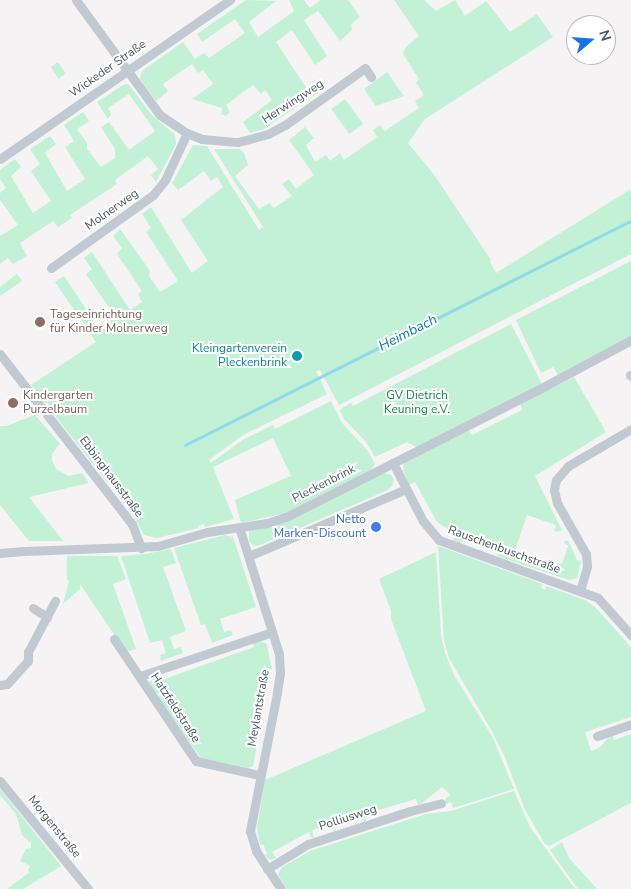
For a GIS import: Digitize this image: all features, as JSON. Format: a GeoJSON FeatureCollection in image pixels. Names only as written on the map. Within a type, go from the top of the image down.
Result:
{"type":"FeatureCollection","features":[{"type":"Feature","properties":{"kind":"street","name":"Herwingweg"},"geometry":{"type":"LineString","coordinates":[[76,0],[160,115],[187,133],[202,139],[225,142],[256,139],[285,125],[365,68],[371,77]]}},
{"type":"Feature","properties":{"kind":"street","name":"Wickeder Straße"},"geometry":{"type":"LineString","coordinates":[[0,159],[230,0]]}},
{"type":"Feature","properties":{"kind":"street","name":"Molnerweg"},"geometry":{"type":"LineString","coordinates":[[51,268],[153,195],[164,180],[187,133]]}},
{"type":"Feature","properties":{"kind":"street","name":"Pleckenbrink"},"geometry":{"type":"LineString","coordinates":[[0,553],[158,546],[207,532],[267,523],[286,517],[555,382],[631,340]]}},
{"type":"Feature","properties":{"kind":"street","name":"Ebbinghausstraße"},"geometry":{"type":"LineString","coordinates":[[0,354],[132,524],[141,548]]}},
{"type":"Feature","properties":{"kind":"street"},"geometry":{"type":"LineString","coordinates":[[580,590],[587,566],[586,554],[557,503],[554,490],[556,480],[568,466],[631,430]]}},
{"type":"Feature","properties":{"kind":"street","name":"Rauschenbuschstraße"},"geometry":{"type":"LineString","coordinates":[[393,463],[424,522],[440,540],[598,598],[631,635]]}},
{"type":"Feature","properties":{"kind":"street"},"geometry":{"type":"LineString","coordinates":[[249,556],[406,488]]}},
{"type":"Feature","properties":{"kind":"street","name":"Meylantstraße"},"geometry":{"type":"LineString","coordinates":[[239,527],[272,632],[278,654],[280,673],[259,774],[250,831],[256,851],[281,889]]}},
{"type":"Feature","properties":{"kind":"street"},"geometry":{"type":"LineString","coordinates":[[0,685],[7,684],[28,660],[28,652],[32,643],[55,601]]}},
{"type":"Feature","properties":{"kind":"street"},"geometry":{"type":"LineString","coordinates":[[33,608],[47,617]]}},
{"type":"Feature","properties":{"kind":"street"},"geometry":{"type":"LineString","coordinates":[[140,676],[272,632]]}},
{"type":"Feature","properties":{"kind":"street","name":"Hatzfeldstraße"},"geometry":{"type":"LineString","coordinates":[[114,639],[196,761],[259,774]]}},
{"type":"Feature","properties":{"kind":"street"},"geometry":{"type":"LineString","coordinates":[[597,736],[631,724]]}},
{"type":"Feature","properties":{"kind":"street","name":"Morgenstraße"},"geometry":{"type":"LineString","coordinates":[[0,781],[88,889]]}},
{"type":"Feature","properties":{"kind":"street","name":"Polliusweg"},"geometry":{"type":"LineString","coordinates":[[267,869],[308,844],[441,803]]}},
{"type":"Feature","properties":{"kind":"green space"},"geometry":{"type":"Polygon","coordinates":[[[246,0],[276,1],[249,22],[258,37],[294,11],[289,0],[304,0],[310,8],[321,0],[348,0],[360,17],[351,24],[352,30],[340,41],[318,11],[304,20],[327,56],[315,65],[292,30],[276,42],[309,92],[320,85],[323,89],[264,129],[250,133],[243,122],[272,100],[265,90],[261,94],[253,85],[226,105],[230,112],[226,116],[221,114],[222,108],[192,99],[213,84],[203,70],[198,73],[192,64],[163,84],[168,91],[156,101],[140,79],[142,71],[183,42],[195,59],[204,53],[209,58],[245,33],[235,19],[202,42],[197,34],[246,0]]]}},
{"type":"Feature","properties":{"kind":"green space"},"geometry":{"type":"Polygon","coordinates":[[[394,0],[424,0],[436,11],[455,0],[465,16],[486,1],[510,32],[537,14],[553,37],[425,119],[408,143],[435,176],[491,260],[490,262],[496,273],[631,189],[631,254],[339,405],[320,370],[316,371],[327,394],[243,435],[209,460],[211,463],[244,439],[273,425],[275,429],[331,401],[342,423],[368,451],[375,464],[371,470],[286,513],[241,523],[235,500],[291,476],[273,438],[213,467],[234,519],[205,527],[204,524],[198,526],[198,528],[157,538],[144,535],[132,513],[113,488],[117,484],[114,481],[111,484],[107,482],[31,385],[96,342],[55,282],[64,276],[86,309],[85,312],[98,329],[111,321],[106,312],[110,309],[86,274],[92,269],[84,258],[92,252],[130,310],[142,302],[138,294],[142,291],[117,254],[122,248],[113,236],[120,229],[150,271],[149,276],[160,292],[178,281],[146,232],[151,228],[142,214],[151,207],[192,273],[208,261],[181,220],[223,187],[217,177],[211,181],[204,171],[178,190],[172,183],[193,145],[207,146],[259,230],[263,227],[214,149],[240,149],[244,153],[248,165],[235,176],[259,209],[269,203],[274,208],[292,196],[282,184],[289,179],[296,189],[314,175],[289,140],[305,127],[314,138],[306,145],[315,162],[326,155],[330,161],[340,153],[344,160],[377,137],[373,130],[380,125],[385,131],[419,108],[415,101],[424,95],[416,83],[419,79],[403,54],[406,47],[419,36],[394,0]]]}},
{"type":"Feature","properties":{"kind":"green space"},"geometry":{"type":"Polygon","coordinates":[[[58,62],[66,74],[58,79],[51,67],[58,62]]]}},
{"type":"Feature","properties":{"kind":"green space"},"geometry":{"type":"Polygon","coordinates":[[[387,72],[404,96],[376,106],[364,89],[387,72]]]}},
{"type":"Feature","properties":{"kind":"green space"},"geometry":{"type":"Polygon","coordinates":[[[127,84],[151,114],[175,135],[176,144],[156,182],[151,175],[158,169],[148,156],[115,180],[117,184],[70,215],[72,218],[58,227],[53,221],[20,243],[27,256],[13,264],[8,258],[0,264],[0,236],[18,225],[0,200],[0,193],[6,188],[0,179],[0,170],[15,159],[21,167],[11,176],[33,213],[51,201],[31,171],[40,164],[30,149],[50,136],[56,144],[45,153],[67,191],[85,179],[65,147],[74,141],[64,125],[83,112],[89,121],[77,129],[87,143],[87,149],[101,167],[115,158],[115,149],[101,127],[109,122],[129,150],[155,131],[129,94],[108,108],[111,114],[108,119],[97,102],[127,84]]]}},
{"type":"Feature","properties":{"kind":"green space"},"geometry":{"type":"Polygon","coordinates":[[[345,99],[363,124],[349,134],[331,109],[345,99]]]}},
{"type":"Feature","properties":{"kind":"green space"},"geometry":{"type":"Polygon","coordinates":[[[631,261],[631,337],[559,377],[553,367],[541,373],[516,320],[631,261]]]}},
{"type":"Feature","properties":{"kind":"green space"},"geometry":{"type":"Polygon","coordinates":[[[17,274],[22,281],[0,296],[0,287],[17,274]]]}},
{"type":"Feature","properties":{"kind":"green space","name":"GV Dietrich Keuning e.V."},"geometry":{"type":"Polygon","coordinates":[[[511,324],[541,385],[418,448],[407,442],[375,457],[366,442],[344,419],[340,410],[342,408],[351,403],[353,406],[511,324]]]}},
{"type":"Feature","properties":{"kind":"green space"},"geometry":{"type":"Polygon","coordinates":[[[574,377],[606,432],[535,476],[562,530],[554,531],[556,525],[527,515],[514,553],[555,568],[557,563],[562,564],[568,546],[563,542],[568,540],[577,560],[581,561],[577,578],[569,580],[497,556],[499,550],[464,538],[461,544],[453,541],[455,534],[437,522],[415,482],[409,485],[403,470],[404,462],[468,429],[472,435],[522,410],[520,404],[574,377]]]}},
{"type":"Feature","properties":{"kind":"green space"},"geometry":{"type":"Polygon","coordinates":[[[35,415],[60,444],[52,454],[52,460],[56,469],[69,476],[82,473],[89,483],[29,497],[63,541],[29,541],[0,505],[0,426],[6,426],[35,415]]]}},
{"type":"Feature","properties":{"kind":"green space"},"geometry":{"type":"Polygon","coordinates":[[[382,472],[391,475],[394,480],[388,490],[260,545],[254,546],[249,541],[249,531],[284,522],[382,472]]]}},
{"type":"Feature","properties":{"kind":"green space"},"geometry":{"type":"Polygon","coordinates":[[[225,535],[233,537],[256,607],[220,619],[224,632],[231,630],[233,635],[212,643],[205,624],[201,625],[174,548],[225,535]]]}},
{"type":"Feature","properties":{"kind":"green space"},"geometry":{"type":"Polygon","coordinates":[[[438,546],[542,584],[541,588],[545,590],[546,586],[585,600],[595,607],[631,647],[631,717],[585,732],[591,751],[599,748],[612,734],[614,740],[631,734],[631,803],[549,846],[545,844],[525,810],[504,755],[449,658],[444,640],[438,546]]]}},
{"type":"Feature","properties":{"kind":"green space"},"geometry":{"type":"Polygon","coordinates":[[[171,549],[176,563],[163,567],[186,631],[170,637],[174,649],[181,647],[183,653],[161,661],[160,655],[166,653],[162,640],[150,643],[121,556],[171,549]]]}},
{"type":"Feature","properties":{"kind":"green space"},"geometry":{"type":"Polygon","coordinates":[[[436,552],[441,635],[445,653],[454,675],[493,738],[514,789],[453,808],[451,802],[445,804],[445,799],[451,795],[442,787],[418,805],[416,799],[365,814],[366,821],[363,822],[361,816],[312,830],[314,837],[311,838],[309,832],[272,852],[276,858],[270,860],[265,855],[267,853],[263,844],[260,845],[257,828],[265,780],[426,711],[391,619],[391,611],[379,579],[436,552]]]}},
{"type":"Feature","properties":{"kind":"green space"},"geometry":{"type":"Polygon","coordinates":[[[67,556],[117,556],[126,579],[113,584],[136,649],[126,652],[80,584],[80,589],[63,604],[69,581],[67,580],[67,556]]]}},
{"type":"Feature","properties":{"kind":"green space"},"geometry":{"type":"Polygon","coordinates":[[[257,640],[267,644],[271,667],[253,766],[248,768],[201,758],[149,686],[149,682],[156,675],[159,681],[254,647],[252,641],[257,640]]]}},
{"type":"Feature","properties":{"kind":"green space"},"geometry":{"type":"Polygon","coordinates":[[[0,789],[61,866],[23,889],[7,889],[30,872],[28,871],[30,866],[20,861],[26,849],[31,848],[31,843],[22,835],[16,814],[0,795],[0,789]]]}},
{"type":"Feature","properties":{"kind":"green space"},"geometry":{"type":"Polygon","coordinates":[[[514,791],[530,827],[575,889],[287,889],[278,875],[282,867],[310,851],[426,814],[451,811],[514,791]]]}},
{"type":"Feature","properties":{"kind":"green space"},"geometry":{"type":"Polygon","coordinates":[[[562,842],[569,858],[597,889],[578,889],[550,850],[562,842]]]}},
{"type":"Feature","properties":{"kind":"waterway","name":"Heimbach"},"geometry":{"type":"LineString","coordinates":[[185,445],[631,221]]}},
{"type":"Feature","properties":{"kind":"place","name":"Tageseinrichtung für Kinder Molnerweg"},"geometry":{"type":"Point","coordinates":[40,322]}},
{"type":"Feature","properties":{"kind":"place","name":"Kleingartenverein Pleckenbrink"},"geometry":{"type":"Point","coordinates":[297,356]}},
{"type":"Feature","properties":{"kind":"place","name":"Kindergarten Purzelbaum"},"geometry":{"type":"Point","coordinates":[13,403]}},
{"type":"Feature","properties":{"kind":"place","name":"Netto Marken-Discount"},"geometry":{"type":"Point","coordinates":[376,527]}}]}
